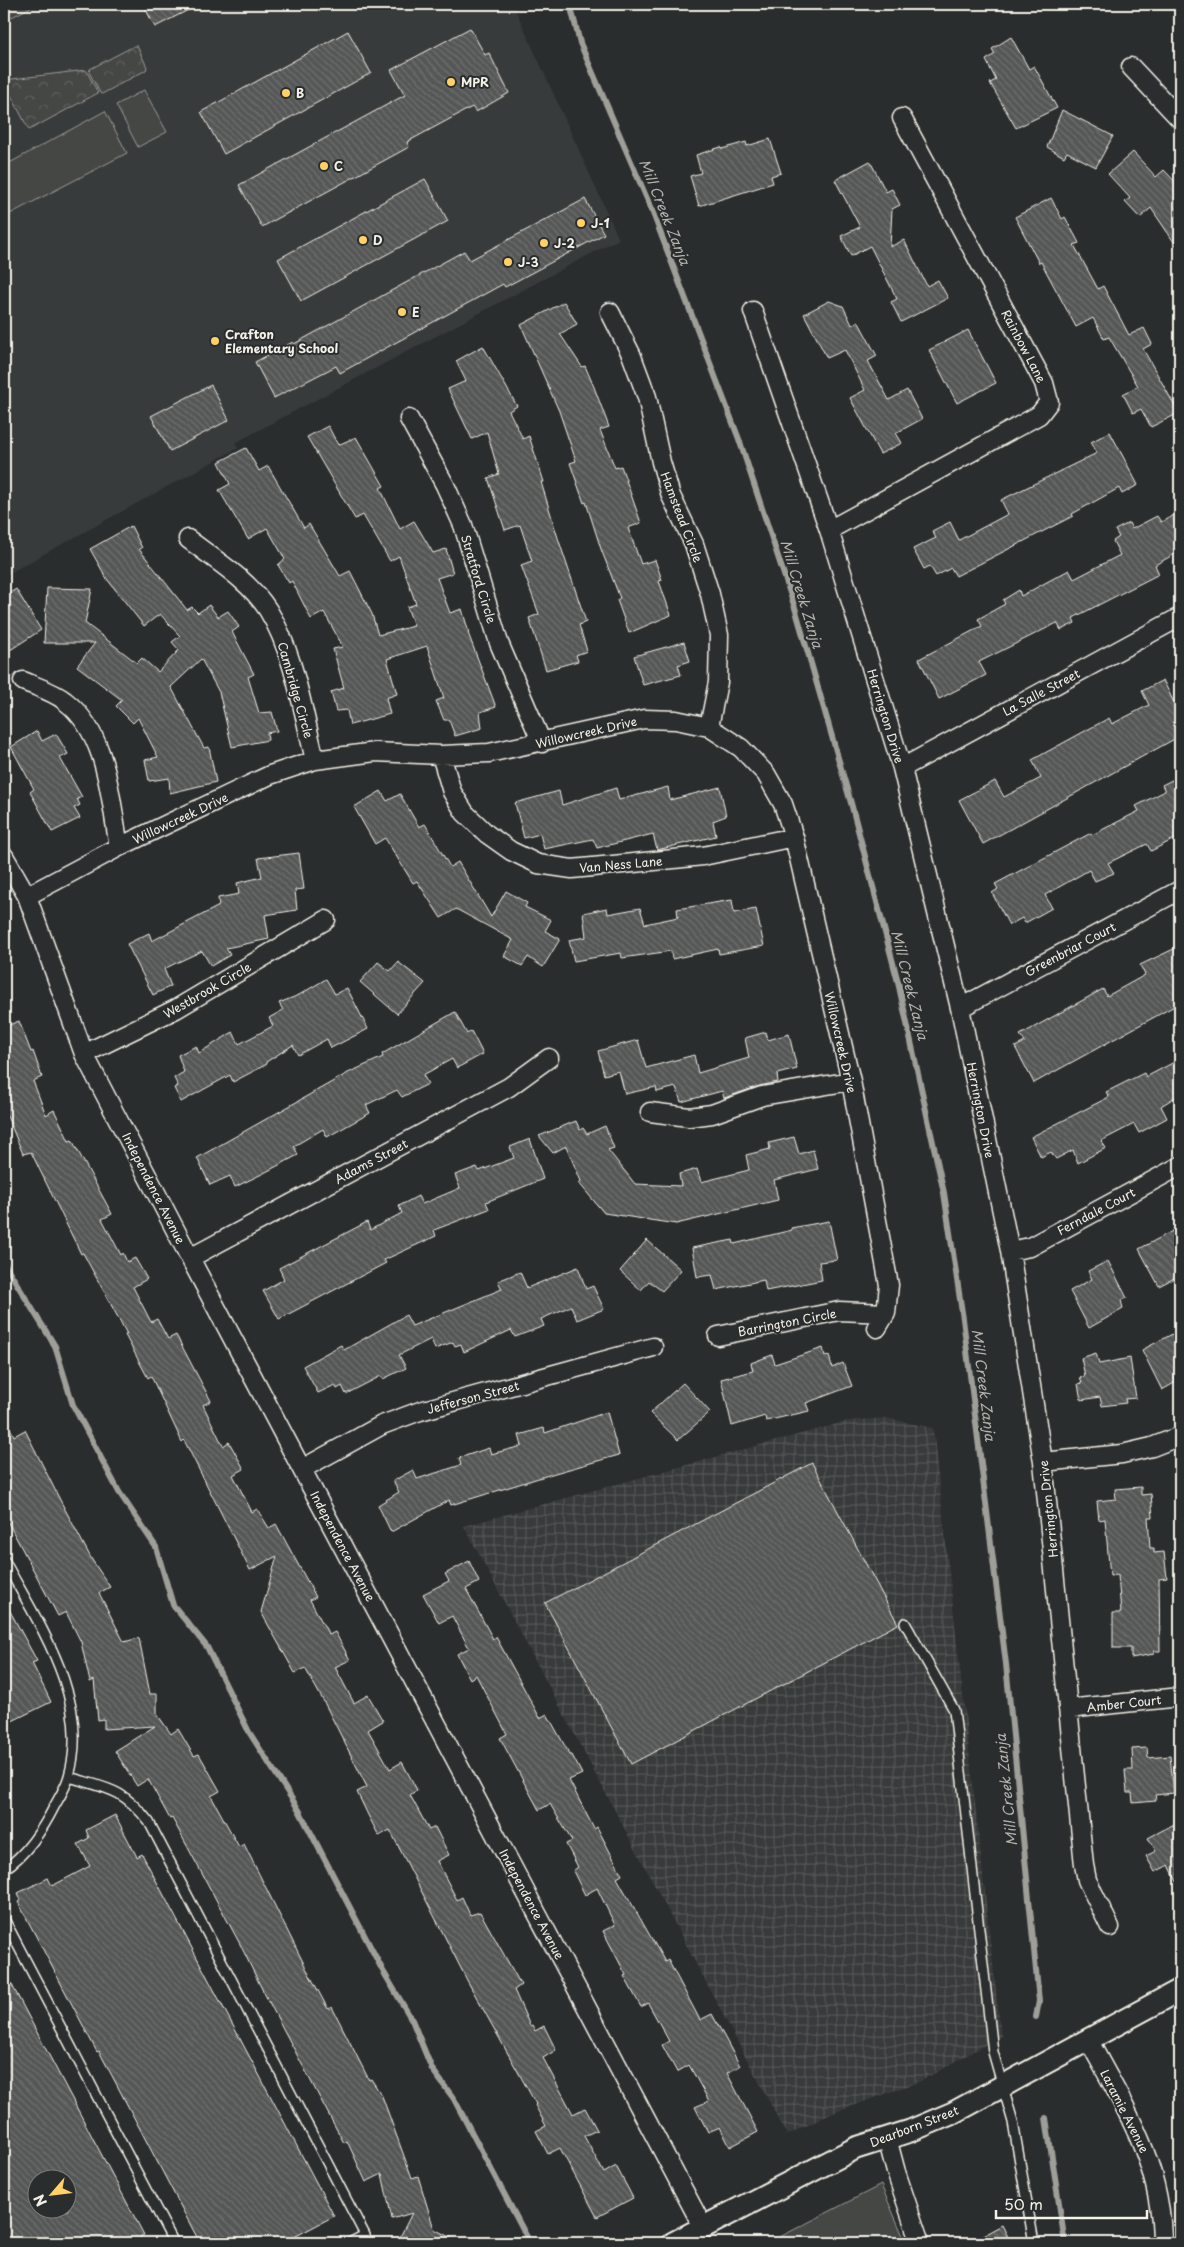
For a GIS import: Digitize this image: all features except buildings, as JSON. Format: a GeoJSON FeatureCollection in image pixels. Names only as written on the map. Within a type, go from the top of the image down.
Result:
{"type":"FeatureCollection","features":[{"type":"Feature","properties":{"kind":"street"},"geometry":{"type":"LineString","coordinates":[[1131,67],[1180,119]]}},
{"type":"Feature","properties":{"kind":"street","name":"Rainbow Lane"},"geometry":{"type":"LineString","coordinates":[[828,530],[1039,415],[1049,402],[1044,383],[902,118]]}},
{"type":"Feature","properties":{"kind":"street","name":"Hamstead Circle"},"geometry":{"type":"LineString","coordinates":[[610,312],[631,354],[647,397],[661,462],[671,496],[694,544],[710,594],[719,635],[718,682],[709,727]]}},
{"type":"Feature","properties":{"kind":"street","name":"Herrington Drive"},"geometry":{"type":"LineString","coordinates":[[753,312],[828,530],[902,768],[960,1008],[1010,1251],[1043,1462],[1084,1865],[1087,1880],[1110,1927]]}},
{"type":"Feature","properties":{"kind":"street","name":"Stratford Circle"},"geometry":{"type":"LineString","coordinates":[[409,419],[445,484],[463,525],[499,644],[542,743]]}},
{"type":"Feature","properties":{"kind":"street","name":"Cambridge Circle"},"geometry":{"type":"LineString","coordinates":[[188,539],[243,582],[268,609],[286,649],[315,760]]}},
{"type":"Feature","properties":{"kind":"street","name":"La Salle Street"},"geometry":{"type":"LineString","coordinates":[[902,768],[1180,617]]}},
{"type":"Feature","properties":{"kind":"street"},"geometry":{"type":"LineString","coordinates":[[23,681],[65,701],[86,721],[101,753],[119,846]]}},
{"type":"Feature","properties":{"kind":"street","name":"Willowcreek Drive"},"geometry":{"type":"LineString","coordinates":[[27,896],[119,846],[270,775],[315,760],[375,752],[441,755],[488,753],[542,743],[644,719],[676,720],[709,727],[741,748],[766,774],[783,804],[794,837],[851,1081],[889,1285],[882,1320]]}},
{"type":"Feature","properties":{"kind":"street","name":"Van Ness Lane"},"geometry":{"type":"LineString","coordinates":[[441,755],[452,792],[465,812],[488,834],[511,851],[538,864],[572,869],[678,859],[703,856],[794,837]]}},
{"type":"Feature","properties":{"kind":"street","name":"Independence Avenue"},"geometry":{"type":"LineString","coordinates":[[4,856],[27,896],[84,1054],[703,2227]]}},
{"type":"Feature","properties":{"kind":"street","name":"Greenbriar Court"},"geometry":{"type":"LineString","coordinates":[[960,1008],[1180,890]]}},
{"type":"Feature","properties":{"kind":"street","name":"Westbrook Circle"},"geometry":{"type":"LineString","coordinates":[[84,1054],[176,1009],[326,920]]}},
{"type":"Feature","properties":{"kind":"street","name":"Adams Street"},"geometry":{"type":"LineString","coordinates":[[190,1258],[509,1087],[549,1058]]}},
{"type":"Feature","properties":{"kind":"street"},"geometry":{"type":"LineString","coordinates":[[650,1112],[689,1117],[712,1114],[762,1096],[851,1081]]}},
{"type":"Feature","properties":{"kind":"street","name":"Ferndale Court"},"geometry":{"type":"LineString","coordinates":[[1010,1251],[1030,1247],[1180,1166]]}},
{"type":"Feature","properties":{"kind":"street","name":"Barrington Circle"},"geometry":{"type":"LineString","coordinates":[[718,1336],[839,1310],[882,1320]]}},
{"type":"Feature","properties":{"kind":"street","name":"Jefferson Street"},"geometry":{"type":"LineString","coordinates":[[302,1469],[382,1425],[420,1411],[653,1347]]}},
{"type":"Feature","properties":{"kind":"street"},"geometry":{"type":"LineString","coordinates":[[1043,1462],[1122,1454],[1152,1447],[1180,1436]]}},
{"type":"Feature","properties":{"kind":"street","name":"Amber Court"},"geometry":{"type":"LineString","coordinates":[[1068,1709],[1180,1697]]}},
{"type":"Feature","properties":{"kind":"street","name":"Dearborn Street"},"geometry":{"type":"LineString","coordinates":[[673,2243],[832,2160],[938,2119],[1089,2041],[1180,1990]]}},
{"type":"Feature","properties":{"kind":"street","name":"Laramie Avenue"},"geometry":{"type":"LineString","coordinates":[[1089,2041],[1138,2133],[1149,2159],[1161,2215],[1162,2243]]}},
{"type":"Feature","properties":{"kind":"street"},"geometry":{"type":"LineString","coordinates":[[887,2138],[896,2172],[920,2243]]}},
{"type":"Feature","properties":{"kind":"lane"},"geometry":{"type":"LineString","coordinates":[[4,1560],[54,1655],[68,1690],[73,1722],[73,1750],[69,1777],[49,1818],[36,1836],[4,1869]]}},
{"type":"Feature","properties":{"kind":"lane"},"geometry":{"type":"LineString","coordinates":[[4,1581],[12,1576]]}},
{"type":"Feature","properties":{"kind":"lane"},"geometry":{"type":"LineString","coordinates":[[905,1622],[954,1710],[993,2052],[1013,2122],[1034,2243]]}},
{"type":"Feature","properties":{"kind":"lane"},"geometry":{"type":"LineString","coordinates":[[69,1777],[116,1790],[134,1803],[149,1822],[364,2235],[349,2243]]}},
{"type":"Feature","properties":{"kind":"lane"},"geometry":{"type":"LineString","coordinates":[[4,1919],[174,2243]]}},
{"type":"Feature","properties":{"kind":"shaded area","name":"Crafton Elementary School"},"geometry":{"type":"Polygon","coordinates":[[[4,4],[513,4],[619,239],[235,443],[238,448],[4,576],[4,4]]]}},
{"type":"Feature","properties":{"kind":"shaded area"},"geometry":{"type":"Polygon","coordinates":[[[886,1418],[933,1428],[1001,2036],[921,2081],[833,2113],[787,2135],[464,1526],[848,1421],[886,1418]]]}},
{"type":"Feature","properties":{"kind":"green space"},"geometry":{"type":"Polygon","coordinates":[[[4,4],[32,4],[33,6],[4,21],[4,4]]]}},
{"type":"Feature","properties":{"kind":"green space"},"geometry":{"type":"Polygon","coordinates":[[[137,46],[147,67],[146,70],[102,94],[100,93],[89,72],[90,69],[137,46]]]}},
{"type":"Feature","properties":{"kind":"green space"},"geometry":{"type":"Polygon","coordinates":[[[86,70],[98,93],[29,130],[4,82],[4,80],[86,70]]]}},
{"type":"Feature","properties":{"kind":"green space"},"geometry":{"type":"Polygon","coordinates":[[[144,90],[167,132],[138,147],[116,105],[144,90]]]}},
{"type":"Feature","properties":{"kind":"green space"},"geometry":{"type":"Polygon","coordinates":[[[105,111],[127,153],[4,217],[4,166],[105,111]]]}},
{"type":"Feature","properties":{"kind":"green space"},"geometry":{"type":"Polygon","coordinates":[[[881,2185],[906,2243],[773,2243],[772,2241],[881,2185]]]}},
{"type":"Feature","properties":{"kind":"waterway","name":"Mill Creek Zanja"},"geometry":{"type":"LineString","coordinates":[[570,4],[580,43],[651,208],[739,439],[796,611],[851,803],[898,982],[944,1193],[963,1319],[1006,1664],[1039,2001],[1036,2017]]}},
{"type":"Feature","properties":{"kind":"waterway"},"geometry":{"type":"LineString","coordinates":[[4,1263],[55,1346],[73,1405],[119,1492],[156,1547],[173,1605],[207,1647],[249,1732],[299,1810],[383,1971],[412,2020],[432,2069],[454,2099],[530,2243]]}},
{"type":"Feature","properties":{"kind":"waterway","name":"Mill Creek Zanja"},"geometry":{"type":"LineString","coordinates":[[1046,2118],[1065,2243]]}},
{"type":"Feature","properties":{"kind":"place","name":"MPR"},"geometry":{"type":"Point","coordinates":[451,82]}},
{"type":"Feature","properties":{"kind":"place","name":"B"},"geometry":{"type":"Point","coordinates":[286,93]}},
{"type":"Feature","properties":{"kind":"place","name":"C"},"geometry":{"type":"Point","coordinates":[324,166]}},
{"type":"Feature","properties":{"kind":"place","name":"J-1"},"geometry":{"type":"Point","coordinates":[581,223]}},
{"type":"Feature","properties":{"kind":"place","name":"D"},"geometry":{"type":"Point","coordinates":[363,240]}},
{"type":"Feature","properties":{"kind":"place","name":"J-2"},"geometry":{"type":"Point","coordinates":[544,243]}},
{"type":"Feature","properties":{"kind":"place","name":"J-3"},"geometry":{"type":"Point","coordinates":[508,262]}},
{"type":"Feature","properties":{"kind":"place","name":"E"},"geometry":{"type":"Point","coordinates":[402,312]}},
{"type":"Feature","properties":{"kind":"place","name":"Crafton Elementary School"},"geometry":{"type":"Point","coordinates":[215,341]}}]}
